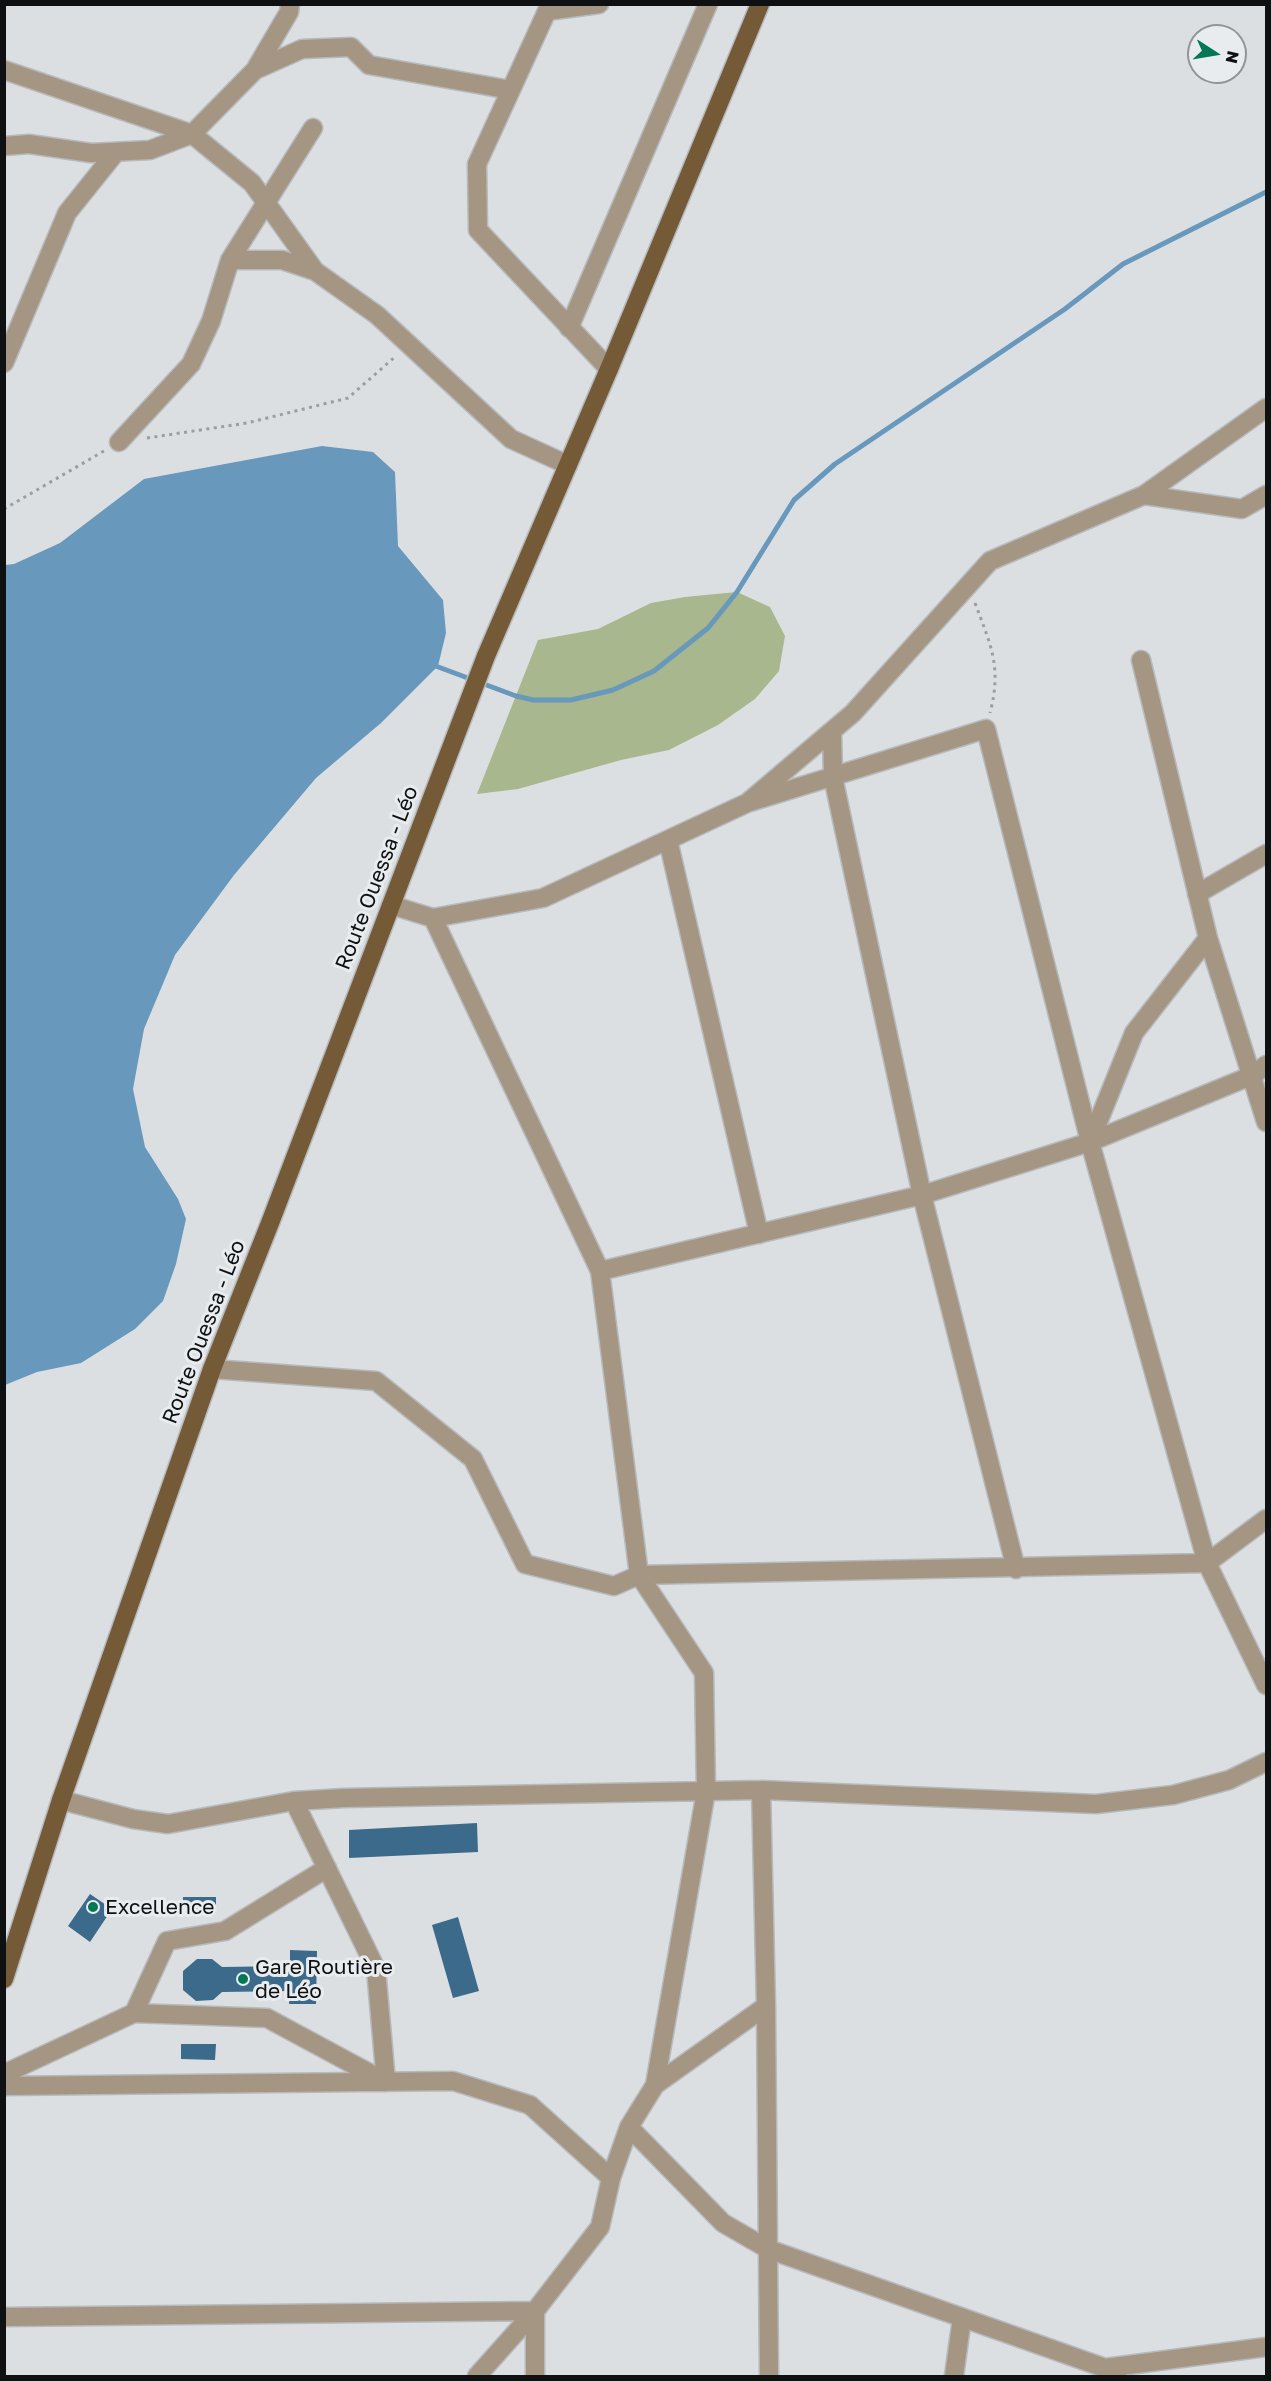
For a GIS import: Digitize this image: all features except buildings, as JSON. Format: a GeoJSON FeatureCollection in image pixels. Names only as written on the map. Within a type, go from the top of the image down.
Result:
{"type":"FeatureCollection","features":[{"type":"Feature","properties":{"kind":"main road","name":"Route Ouessa - Léo"},"geometry":{"type":"LineString","coordinates":[[4,1979],[61,1800],[212,1369],[486,656],[609,369],[760,4]]}},
{"type":"Feature","properties":{"kind":"street"},"geometry":{"type":"LineString","coordinates":[[4,146],[29,144],[91,153],[150,150],[192,134],[255,70],[289,12],[290,4]]}},
{"type":"Feature","properties":{"kind":"street"},"geometry":{"type":"LineString","coordinates":[[599,4],[547,11],[477,164],[478,230],[609,369]]}},
{"type":"Feature","properties":{"kind":"street"},"geometry":{"type":"LineString","coordinates":[[569,328],[708,4]]}},
{"type":"Feature","properties":{"kind":"street"},"geometry":{"type":"LineString","coordinates":[[255,70],[302,49],[351,47],[369,65],[511,90]]}},
{"type":"Feature","properties":{"kind":"street"},"geometry":{"type":"LineString","coordinates":[[4,70],[192,134],[252,183],[315,271]]}},
{"type":"Feature","properties":{"kind":"street"},"geometry":{"type":"LineString","coordinates":[[119,442],[191,364],[211,321],[230,260],[313,128]]}},
{"type":"Feature","properties":{"kind":"street"},"geometry":{"type":"LineString","coordinates":[[4,363],[67,213],[116,152]]}},
{"type":"Feature","properties":{"kind":"street"},"geometry":{"type":"LineString","coordinates":[[230,260],[282,260],[315,271],[377,315],[511,439],[568,465]]}},
{"type":"Feature","properties":{"kind":"street"},"geometry":{"type":"LineString","coordinates":[[747,803],[853,713],[990,561],[1144,495],[1266,408]]}},
{"type":"Feature","properties":{"kind":"street"},"geometry":{"type":"LineString","coordinates":[[1144,495],[1242,509],[1266,495]]}},
{"type":"Feature","properties":{"kind":"street"},"geometry":{"type":"LineString","coordinates":[[1141,660],[1208,938],[1260,1070],[1266,1122]]}},
{"type":"Feature","properties":{"kind":"street"},"geometry":{"type":"LineString","coordinates":[[391,905],[433,918],[543,898],[747,803],[986,729],[1090,1142],[1208,1563],[1266,1685]]}},
{"type":"Feature","properties":{"kind":"street"},"geometry":{"type":"LineString","coordinates":[[832,731],[833,777],[922,1195],[1016,1569]]}},
{"type":"Feature","properties":{"kind":"street"},"geometry":{"type":"LineString","coordinates":[[668,840],[759,1234]]}},
{"type":"Feature","properties":{"kind":"street"},"geometry":{"type":"LineString","coordinates":[[1197,894],[1266,854]]}},
{"type":"Feature","properties":{"kind":"street"},"geometry":{"type":"LineString","coordinates":[[433,918],[600,1271],[639,1575],[704,1673],[706,1791],[655,2085],[629,2127],[611,2178],[600,2227],[535,2311],[477,2376]]}},
{"type":"Feature","properties":{"kind":"street"},"geometry":{"type":"LineString","coordinates":[[1090,1142],[1134,1033],[1208,938]]}},
{"type":"Feature","properties":{"kind":"street"},"geometry":{"type":"LineString","coordinates":[[600,1271],[922,1195],[1090,1142],[1260,1070]]}},
{"type":"Feature","properties":{"kind":"street"},"geometry":{"type":"LineString","coordinates":[[212,1369],[376,1381],[473,1459],[525,1564],[614,1586],[639,1575],[1016,1569],[1208,1563],[1266,1519]]}},
{"type":"Feature","properties":{"kind":"street"},"geometry":{"type":"LineString","coordinates":[[61,1800],[133,1820],[168,1824],[294,1801],[706,1791],[761,1790],[1096,1804],[1173,1794],[1229,1780],[1266,1761]]}},
{"type":"Feature","properties":{"kind":"street"},"geometry":{"type":"LineString","coordinates":[[761,1790],[766,2006],[769,2376]]}},
{"type":"Feature","properties":{"kind":"street"},"geometry":{"type":"LineString","coordinates":[[294,1801],[376,1969],[386,2082]]}},
{"type":"Feature","properties":{"kind":"street"},"geometry":{"type":"LineString","coordinates":[[134,2013],[167,1941],[225,1931],[327,1868]]}},
{"type":"Feature","properties":{"kind":"street"},"geometry":{"type":"LineString","coordinates":[[655,2085],[766,2006]]}},
{"type":"Feature","properties":{"kind":"street"},"geometry":{"type":"LineString","coordinates":[[4,2074],[134,2013],[267,2018],[386,2082]]}},
{"type":"Feature","properties":{"kind":"street"},"geometry":{"type":"LineString","coordinates":[[4,2086],[453,2081],[530,2105],[611,2178]]}},
{"type":"Feature","properties":{"kind":"street"},"geometry":{"type":"LineString","coordinates":[[629,2127],[723,2223],[768,2249],[1111,2372],[1266,2347]]}},
{"type":"Feature","properties":{"kind":"street"},"geometry":{"type":"LineString","coordinates":[[4,2317],[535,2311]]}},
{"type":"Feature","properties":{"kind":"street"},"geometry":{"type":"LineString","coordinates":[[535,2311],[535,2376]]}},
{"type":"Feature","properties":{"kind":"street"},"geometry":{"type":"LineString","coordinates":[[954,2376],[962,2318]]}},
{"type":"Feature","properties":{"kind":"path"},"geometry":{"type":"LineString","coordinates":[[4,508],[119,442],[247,423],[348,398],[409,345]]}},
{"type":"Feature","properties":{"kind":"path"},"geometry":{"type":"LineString","coordinates":[[968,585],[994,654],[995,692],[986,729]]}},
{"type":"Feature","properties":{"kind":"green space"},"geometry":{"type":"Polygon","coordinates":[[[737,592],[770,607],[785,636],[779,671],[755,699],[718,725],[669,750],[621,760],[518,789],[477,794],[538,640],[598,629],[651,603],[737,592]]]}},
{"type":"Feature","properties":{"kind":"water"},"geometry":{"type":"Polygon","coordinates":[[[322,446],[373,452],[395,472],[398,546],[443,600],[446,633],[438,666],[381,723],[316,778],[234,875],[175,955],[144,1029],[133,1089],[145,1147],[178,1199],[186,1219],[176,1264],[163,1301],[135,1329],[81,1363],[37,1372],[5,1385],[5,565],[14,564],[60,543],[144,479],[322,446]]]}},
{"type":"Feature","properties":{"kind":"waterway"},"geometry":{"type":"LineString","coordinates":[[433,665],[516,696],[533,700],[571,700],[613,690],[654,671],[708,628],[737,592],[794,500],[835,464],[1065,309],[1123,264],[1266,192]]}},
{"type":"Feature","properties":{"kind":"place","name":"Excellence"},"geometry":{"type":"Point","coordinates":[93,1907]}},
{"type":"Feature","properties":{"kind":"place","name":"Gare Routière de Léo"},"geometry":{"type":"Point","coordinates":[243,1979]}}]}
